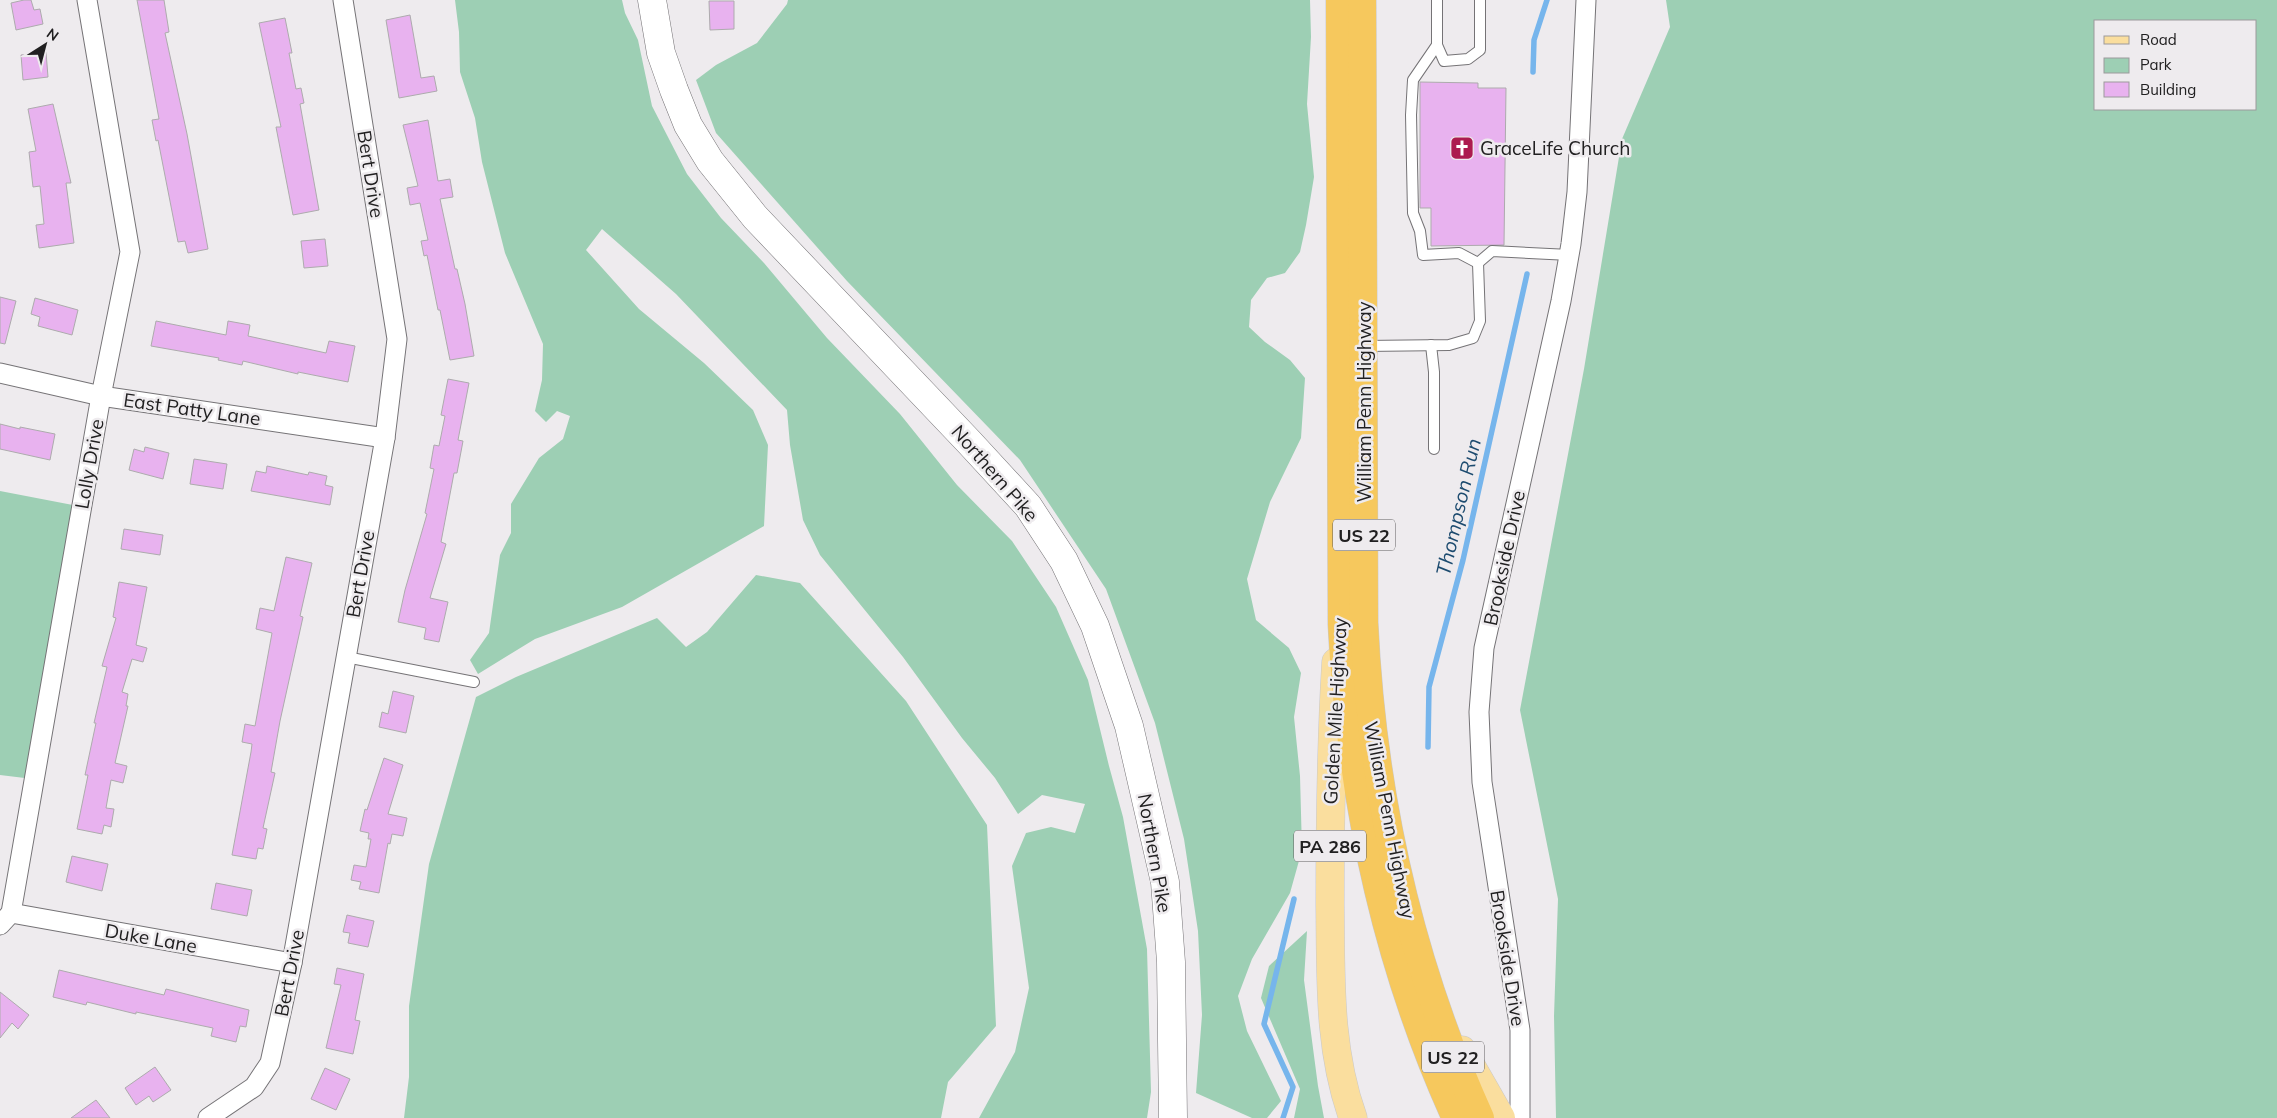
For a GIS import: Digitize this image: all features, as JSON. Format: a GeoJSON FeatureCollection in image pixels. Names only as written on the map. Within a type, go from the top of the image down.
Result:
{"type":"FeatureCollection","features":[{"type":"Feature","properties":{"kind":"highway","name":"William Penn Highway"},"geometry":{"type":"LineString","coordinates":[[1340,0],[1342,624],[1349,722],[1369,850],[1382,908],[1409,1001],[1425,1045],[1456,1118]]}},
{"type":"Feature","properties":{"kind":"highway","name":"William Penn Highway"},"geometry":{"type":"LineString","coordinates":[[1362,0],[1364,624],[1371,720],[1392,854],[1404,903],[1430,994],[1445,1037],[1480,1118]]}},
{"type":"Feature","properties":{"kind":"main road","name":"Northern Pike"},"geometry":{"type":"LineString","coordinates":[[652,0],[661,53],[674,90],[688,125],[710,161],[755,217],[1028,506],[1064,561],[1095,626],[1129,726],[1165,882],[1171,962],[1173,1118]]}},
{"type":"Feature","properties":{"kind":"main road","name":"Golden Mile Highway"},"geometry":{"type":"LineString","coordinates":[[1342,571],[1330,779],[1330,984],[1336,1057],[1353,1118]]}},
{"type":"Feature","properties":{"kind":"main road"},"geometry":{"type":"LineString","coordinates":[[1430,994],[1501,1118]]}},
{"type":"Feature","properties":{"kind":"street","name":"Lolly Drive"},"geometry":{"type":"LineString","coordinates":[[5,919],[101,396],[130,252],[87,0]]}},
{"type":"Feature","properties":{"kind":"street","name":"Bert Drive"},"geometry":{"type":"LineString","coordinates":[[208,1118],[254,1087],[270,1063],[292,963],[385,438],[397,339],[343,0]]}},
{"type":"Feature","properties":{"kind":"street","name":"Brookside Drive"},"geometry":{"type":"LineString","coordinates":[[1520,1118],[1520,1030],[1482,782],[1479,737],[1480,678],[1490,617],[1570,255],[1577,192],[1586,0]]}},
{"type":"Feature","properties":{"kind":"street","name":"East Patty Lane"},"geometry":{"type":"LineString","coordinates":[[0,373],[101,396],[385,438]]}},
{"type":"Feature","properties":{"kind":"street","name":"Duke Lane"},"geometry":{"type":"LineString","coordinates":[[5,919],[292,963]]}},
{"type":"Feature","properties":{"kind":"lane"},"geometry":{"type":"LineString","coordinates":[[1437,0],[1437,45],[1444,60],[1468,59],[1480,50],[1480,0]]}},
{"type":"Feature","properties":{"kind":"lane"},"geometry":{"type":"LineString","coordinates":[[1437,45],[1413,80],[1411,114],[1413,213],[1420,231],[1423,255],[1459,253],[1478,263]]}},
{"type":"Feature","properties":{"kind":"lane"},"geometry":{"type":"LineString","coordinates":[[1478,263],[1492,251],[1570,255]]}},
{"type":"Feature","properties":{"kind":"lane"},"geometry":{"type":"LineString","coordinates":[[1363,346],[1449,345],[1473,338],[1480,321],[1478,263]]}},
{"type":"Feature","properties":{"kind":"lane"},"geometry":{"type":"LineString","coordinates":[[1432,345],[1434,449]]}},
{"type":"Feature","properties":{"kind":"lane"},"geometry":{"type":"LineString","coordinates":[[346,657],[474,682]]}},
{"type":"Feature","properties":{"kind":"green space"},"geometry":{"type":"Polygon","coordinates":[[[455,0],[622,0],[625,13],[638,40],[652,106],[687,174],[721,218],[764,263],[827,338],[900,414],[957,485],[1012,541],[1056,607],[1088,680],[1123,817],[1147,949],[1151,1092],[1147,1118],[979,1118],[1015,1052],[1029,988],[1012,866],[1026,833],[1051,827],[1075,833],[1085,804],[1042,795],[1018,814],[995,778],[962,738],[903,657],[820,555],[803,520],[790,445],[787,410],[676,294],[602,229],[586,250],[639,309],[704,363],[753,410],[768,445],[764,526],[622,607],[535,639],[478,674],[470,660],[489,633],[500,555],[511,533],[511,504],[539,458],[563,439],[570,416],[557,411],[546,422],[535,411],[542,380],[543,344],[505,253],[482,162],[475,118],[460,72],[459,32],[455,0]]]}},
{"type":"Feature","properties":{"kind":"green space"},"geometry":{"type":"Polygon","coordinates":[[[788,0],[1310,0],[1311,37],[1307,104],[1314,177],[1306,225],[1300,252],[1285,273],[1267,278],[1251,300],[1249,327],[1265,342],[1290,360],[1305,378],[1301,438],[1270,502],[1247,579],[1256,620],[1289,648],[1301,673],[1294,717],[1300,776],[1302,850],[1290,893],[1252,959],[1238,996],[1247,1031],[1281,1101],[1267,1118],[1252,1118],[1196,1093],[1202,1015],[1198,931],[1184,839],[1155,723],[1106,589],[1020,460],[847,281],[716,133],[696,80],[716,65],[757,43],[787,4],[788,0]]]}},
{"type":"Feature","properties":{"kind":"green space"},"geometry":{"type":"Polygon","coordinates":[[[1666,0],[2277,0],[2277,1118],[1556,1118],[1554,1016],[1558,899],[1520,710],[1584,369],[1622,139],[1670,27],[1666,0]]]}},
{"type":"Feature","properties":{"kind":"green space"},"geometry":{"type":"Polygon","coordinates":[[[0,491],[78,506],[33,779],[0,775],[0,491]]]}},
{"type":"Feature","properties":{"kind":"green space"},"geometry":{"type":"Polygon","coordinates":[[[756,575],[800,583],[906,701],[987,825],[996,1026],[948,1082],[941,1118],[404,1118],[409,1077],[409,1006],[429,864],[476,697],[516,677],[657,618],[686,647],[707,632],[756,575]]]}},
{"type":"Feature","properties":{"kind":"green space"},"geometry":{"type":"Polygon","coordinates":[[[1307,931],[1304,980],[1324,1118],[1294,1118],[1300,1089],[1261,998],[1269,966],[1307,931]]]}},
{"type":"Feature","properties":{"kind":"building"},"geometry":{"type":"Polygon","coordinates":[[[31,0],[34,10],[40,9],[43,24],[16,30],[11,3],[31,0]]]}},
{"type":"Feature","properties":{"kind":"building"},"geometry":{"type":"Polygon","coordinates":[[[137,0],[164,0],[169,32],[165,33],[187,134],[208,249],[188,253],[185,241],[178,242],[158,140],[156,141],[152,120],[159,119],[137,0]]]}},
{"type":"Feature","properties":{"kind":"building"},"geometry":{"type":"Polygon","coordinates":[[[709,1],[734,1],[734,29],[710,30],[709,1]]]}},
{"type":"Feature","properties":{"kind":"building"},"geometry":{"type":"Polygon","coordinates":[[[410,15],[421,78],[434,76],[437,91],[399,98],[386,20],[410,15]]]}},
{"type":"Feature","properties":{"kind":"building"},"geometry":{"type":"Polygon","coordinates":[[[285,18],[292,53],[289,53],[296,89],[301,88],[304,103],[300,104],[319,210],[293,215],[276,127],[281,127],[259,23],[285,18]]]}},
{"type":"Feature","properties":{"kind":"building"},"geometry":{"type":"Polygon","coordinates":[[[46,52],[48,77],[23,80],[21,55],[46,52]]]}},
{"type":"Feature","properties":{"kind":"building","name":"GraceLife Church"},"geometry":{"type":"Polygon","coordinates":[[[1420,82],[1478,83],[1478,88],[1506,88],[1504,245],[1431,246],[1431,208],[1420,208],[1420,82]]]}},
{"type":"Feature","properties":{"kind":"building"},"geometry":{"type":"Polygon","coordinates":[[[53,104],[71,183],[66,183],[74,243],[39,248],[36,225],[44,224],[40,186],[33,187],[29,152],[36,151],[28,109],[53,104]]]}},
{"type":"Feature","properties":{"kind":"building"},"geometry":{"type":"Polygon","coordinates":[[[428,120],[438,181],[450,179],[453,197],[440,199],[455,269],[457,269],[465,304],[474,356],[450,360],[427,255],[424,256],[421,241],[428,240],[420,203],[410,205],[407,188],[418,186],[403,125],[428,120]]]}},
{"type":"Feature","properties":{"kind":"building"},"geometry":{"type":"Polygon","coordinates":[[[325,239],[328,266],[304,268],[301,241],[325,239]]]}},
{"type":"Feature","properties":{"kind":"building"},"geometry":{"type":"Polygon","coordinates":[[[0,297],[16,301],[5,344],[0,343],[0,297]]]}},
{"type":"Feature","properties":{"kind":"building"},"geometry":{"type":"Polygon","coordinates":[[[35,298],[78,310],[72,335],[38,326],[40,317],[31,314],[35,298]]]}},
{"type":"Feature","properties":{"kind":"building"},"geometry":{"type":"Polygon","coordinates":[[[156,321],[226,335],[228,321],[250,325],[248,336],[326,353],[329,341],[355,346],[348,382],[298,372],[298,374],[243,361],[242,365],[218,360],[219,358],[151,346],[156,321]]]}},
{"type":"Feature","properties":{"kind":"building"},"geometry":{"type":"Polygon","coordinates":[[[448,379],[469,383],[458,440],[463,441],[457,473],[454,473],[441,542],[446,544],[430,598],[448,602],[439,642],[424,639],[426,628],[398,622],[405,590],[427,514],[425,513],[434,469],[430,468],[434,445],[439,446],[445,416],[441,415],[448,379]]]}},
{"type":"Feature","properties":{"kind":"building"},"geometry":{"type":"Polygon","coordinates":[[[0,424],[55,434],[50,460],[0,449],[0,424]]]}},
{"type":"Feature","properties":{"kind":"building"},"geometry":{"type":"Polygon","coordinates":[[[145,447],[169,453],[163,479],[129,470],[134,449],[144,452],[145,447]]]}},
{"type":"Feature","properties":{"kind":"building"},"geometry":{"type":"Polygon","coordinates":[[[194,459],[227,464],[223,489],[190,484],[194,459]]]}},
{"type":"Feature","properties":{"kind":"building"},"geometry":{"type":"Polygon","coordinates":[[[267,466],[308,475],[309,472],[327,476],[325,485],[333,487],[330,505],[251,491],[256,471],[266,473],[267,466]]]}},
{"type":"Feature","properties":{"kind":"building"},"geometry":{"type":"Polygon","coordinates":[[[124,529],[163,535],[160,555],[121,549],[124,529]]]}},
{"type":"Feature","properties":{"kind":"building"},"geometry":{"type":"Polygon","coordinates":[[[286,557],[312,563],[300,616],[303,617],[271,772],[275,773],[263,828],[267,829],[263,849],[258,848],[256,859],[232,855],[252,744],[242,742],[245,724],[255,726],[272,633],[256,629],[260,608],[274,611],[286,557]]]}},
{"type":"Feature","properties":{"kind":"building"},"geometry":{"type":"Polygon","coordinates":[[[119,582],[147,587],[136,645],[147,648],[143,662],[132,659],[122,692],[128,694],[126,706],[128,706],[115,763],[127,766],[123,783],[111,780],[106,808],[114,809],[111,827],[104,825],[102,834],[77,829],[88,775],[85,775],[96,723],[94,723],[107,667],[102,666],[116,618],[113,617],[119,582]]]}},
{"type":"Feature","properties":{"kind":"building"},"geometry":{"type":"Polygon","coordinates":[[[393,691],[414,696],[406,733],[379,727],[382,712],[388,714],[393,691]]]}},
{"type":"Feature","properties":{"kind":"building"},"geometry":{"type":"Polygon","coordinates":[[[384,758],[403,765],[388,814],[407,818],[403,836],[392,834],[390,844],[388,843],[379,893],[359,889],[361,882],[351,880],[354,865],[366,867],[371,839],[368,839],[369,833],[360,831],[365,809],[367,810],[384,758]]]}},
{"type":"Feature","properties":{"kind":"building"},"geometry":{"type":"Polygon","coordinates":[[[72,856],[108,864],[102,891],[66,882],[72,856]]]}},
{"type":"Feature","properties":{"kind":"building"},"geometry":{"type":"Polygon","coordinates":[[[216,883],[252,890],[247,916],[211,909],[216,883]]]}},
{"type":"Feature","properties":{"kind":"building"},"geometry":{"type":"Polygon","coordinates":[[[347,915],[374,921],[368,947],[348,943],[350,933],[343,932],[347,915]]]}},
{"type":"Feature","properties":{"kind":"building"},"geometry":{"type":"Polygon","coordinates":[[[337,968],[364,974],[355,1020],[360,1021],[353,1054],[326,1048],[341,985],[334,984],[337,968]]]}},
{"type":"Feature","properties":{"kind":"building"},"geometry":{"type":"Polygon","coordinates":[[[59,970],[164,995],[166,989],[249,1010],[246,1027],[240,1026],[236,1042],[211,1036],[213,1028],[136,1012],[136,1014],[87,1002],[86,1005],[53,997],[59,970]]]}},
{"type":"Feature","properties":{"kind":"building"},"geometry":{"type":"Polygon","coordinates":[[[0,992],[29,1015],[18,1029],[12,1023],[0,1038],[0,992]]]}},
{"type":"Feature","properties":{"kind":"building"},"geometry":{"type":"Polygon","coordinates":[[[155,1067],[171,1090],[153,1102],[149,1096],[136,1105],[125,1088],[155,1067]]]}},
{"type":"Feature","properties":{"kind":"building"},"geometry":{"type":"Polygon","coordinates":[[[325,1068],[350,1079],[336,1110],[311,1099],[325,1068]]]}},
{"type":"Feature","properties":{"kind":"building"},"geometry":{"type":"Polygon","coordinates":[[[96,1100],[110,1118],[71,1118],[96,1100]]]}},
{"type":"Feature","properties":{"kind":"waterway","name":"Thompson Run"},"geometry":{"type":"LineString","coordinates":[[1533,72],[1534,40],[1547,0]]}},
{"type":"Feature","properties":{"kind":"waterway","name":"Thompson Run"},"geometry":{"type":"LineString","coordinates":[[1428,747],[1429,687],[1463,560],[1527,274]]}},
{"type":"Feature","properties":{"kind":"waterway","name":"Thompson Run"},"geometry":{"type":"LineString","coordinates":[[1283,1118],[1293,1087],[1264,1024],[1294,899]]}},
{"type":"Feature","properties":{"kind":"place","name":"GraceLife Church"},"geometry":{"type":"Point","coordinates":[1462,148]}}]}
